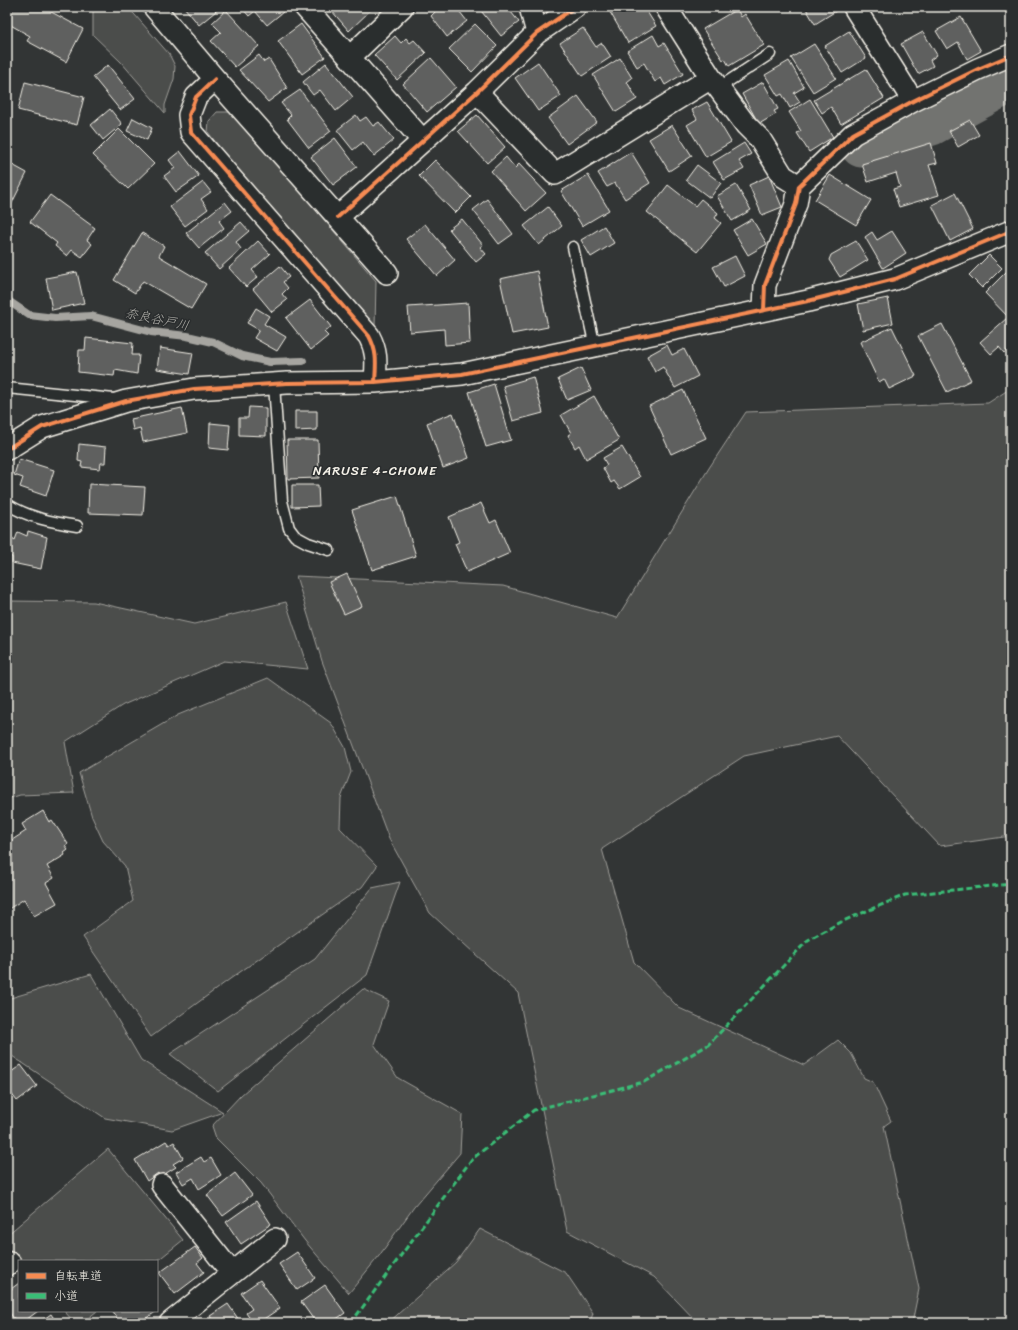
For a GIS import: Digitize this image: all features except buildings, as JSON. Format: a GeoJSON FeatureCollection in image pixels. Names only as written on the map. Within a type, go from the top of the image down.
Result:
{"type":"FeatureCollection","features":[{"type":"Feature","properties":{"kind":"street"},"geometry":{"type":"LineString","coordinates":[[154,7],[215,79],[387,273]]}},
{"type":"Feature","properties":{"kind":"street"},"geometry":{"type":"LineString","coordinates":[[305,7],[423,141]]}},
{"type":"Feature","properties":{"kind":"street"},"geometry":{"type":"LineString","coordinates":[[350,57],[402,7]]}},
{"type":"Feature","properties":{"kind":"street"},"geometry":{"type":"LineString","coordinates":[[530,7],[537,33]]}},
{"type":"Feature","properties":{"kind":"street"},"geometry":{"type":"LineString","coordinates":[[338,217],[477,92],[537,33],[575,7]]}},
{"type":"Feature","properties":{"kind":"street"},"geometry":{"type":"LineString","coordinates":[[666,7],[715,83],[746,125],[760,139],[783,176],[799,186]]}},
{"type":"Feature","properties":{"kind":"street"},"geometry":{"type":"LineString","coordinates":[[854,7],[913,101]]}},
{"type":"Feature","properties":{"kind":"street"},"geometry":{"type":"LineString","coordinates":[[764,310],[765,285],[796,204],[799,186],[853,134],[913,101],[978,69],[1011,55]]}},
{"type":"Feature","properties":{"kind":"street"},"geometry":{"type":"LineString","coordinates":[[215,79],[196,97],[189,115],[190,132],[369,336],[374,346],[377,358],[375,382]]}},
{"type":"Feature","properties":{"kind":"street"},"geometry":{"type":"LineString","coordinates":[[477,92],[555,174],[715,83]]}},
{"type":"Feature","properties":{"kind":"street"},"geometry":{"type":"LineString","coordinates":[[7,449],[42,428],[126,400],[194,389],[274,384],[375,382],[462,374],[808,301],[895,279],[1011,232]]}},
{"type":"Feature","properties":{"kind":"street"},"geometry":{"type":"LineString","coordinates":[[162,1185],[232,1273]]}},
{"type":"Feature","properties":{"kind":"street"},"geometry":{"type":"LineString","coordinates":[[170,1323],[275,1239]]}},
{"type":"Feature","properties":{"kind":"lane"},"geometry":{"type":"LineString","coordinates":[[715,83],[770,54]]}},
{"type":"Feature","properties":{"kind":"lane"},"geometry":{"type":"LineString","coordinates":[[573,247],[596,346]]}},
{"type":"Feature","properties":{"kind":"lane"},"geometry":{"type":"LineString","coordinates":[[274,384],[282,501],[289,528],[295,536],[308,544],[329,550]]}},
{"type":"Feature","properties":{"kind":"lane"},"geometry":{"type":"LineString","coordinates":[[7,388],[126,400]]}},
{"type":"Feature","properties":{"kind":"lane"},"geometry":{"type":"LineString","coordinates":[[7,504],[19,512],[45,520],[77,526]]}},
{"type":"Feature","properties":{"kind":"shaded area"},"geometry":{"type":"Polygon","coordinates":[[[93,7],[128,7],[169,54],[175,66],[174,79],[165,105],[165,113],[121,62],[93,35],[93,7]]]}},
{"type":"Feature","properties":{"kind":"shaded area"},"geometry":{"type":"Polygon","coordinates":[[[217,112],[233,112],[376,281],[375,327],[225,155],[208,132],[209,121],[217,112]]]}},
{"type":"Feature","properties":{"kind":"shaded area"},"geometry":{"type":"Polygon","coordinates":[[[1011,388],[1011,836],[940,846],[837,736],[744,756],[602,849],[634,962],[679,1008],[804,1065],[838,1040],[851,1053],[864,1078],[873,1082],[891,1121],[884,1126],[919,1289],[912,1323],[698,1323],[654,1277],[567,1231],[518,993],[430,913],[389,839],[322,661],[296,576],[503,586],[617,618],[709,468],[746,412],[988,403],[1011,388]]]}},
{"type":"Feature","properties":{"kind":"shaded area"},"geometry":{"type":"Polygon","coordinates":[[[7,601],[94,602],[194,624],[286,602],[308,669],[224,661],[123,705],[65,742],[74,793],[20,795],[7,799],[7,601]]]}},
{"type":"Feature","properties":{"kind":"shaded area"},"geometry":{"type":"Polygon","coordinates":[[[268,678],[331,723],[345,747],[351,772],[341,798],[340,828],[377,866],[362,887],[230,979],[151,1037],[83,937],[133,901],[125,866],[103,841],[92,817],[79,773],[178,715],[268,678]]]}},
{"type":"Feature","properties":{"kind":"shaded area"},"geometry":{"type":"Polygon","coordinates":[[[400,882],[367,975],[218,1091],[170,1054],[315,959],[372,888],[400,882]]]}},
{"type":"Feature","properties":{"kind":"shaded area"},"geometry":{"type":"Polygon","coordinates":[[[91,974],[141,1060],[223,1112],[172,1130],[105,1118],[12,1056],[7,1050],[7,999],[91,974]]]}},
{"type":"Feature","properties":{"kind":"shaded area"},"geometry":{"type":"Polygon","coordinates":[[[363,989],[389,1001],[374,1044],[398,1078],[462,1114],[460,1153],[414,1207],[379,1256],[349,1293],[305,1241],[261,1183],[216,1138],[212,1126],[241,1095],[363,989]]]}},
{"type":"Feature","properties":{"kind":"shaded area"},"geometry":{"type":"Polygon","coordinates":[[[108,1149],[183,1240],[158,1260],[18,1260],[7,1247],[7,1235],[108,1149]]]}},
{"type":"Feature","properties":{"kind":"shaded area"},"geometry":{"type":"Polygon","coordinates":[[[480,1229],[566,1273],[593,1313],[590,1323],[388,1323],[456,1262],[480,1229]]]}},
{"type":"Feature","properties":{"kind":"shaded area"},"geometry":{"type":"Polygon","coordinates":[[[65,1312],[96,1312],[82,1323],[75,1323],[65,1312]]]}},
{"type":"Feature","properties":{"kind":"waterway"},"geometry":{"type":"LineString","coordinates":[[862,145],[931,123],[993,89],[1011,81]]}},
{"type":"Feature","properties":{"kind":"waterway","name":"奈良谷戸川"},"geometry":{"type":"LineString","coordinates":[[7,300],[29,315],[55,318],[91,316],[151,332],[187,336],[213,342],[242,356],[270,362],[303,361]]}},
{"type":"Feature","properties":{"kind":"marked path"},"geometry":{"type":"LineString","coordinates":[[351,1323],[472,1159],[534,1110],[644,1082],[708,1045],[808,940],[843,921],[905,895],[1011,884]]}},
{"type":"Feature","properties":{"kind":"cycle path"},"geometry":{"type":"LineString","coordinates":[[338,217],[477,92],[537,33],[575,7]]}},
{"type":"Feature","properties":{"kind":"cycle path"},"geometry":{"type":"LineString","coordinates":[[764,310],[765,285],[796,204],[799,186],[853,134],[913,101],[978,69],[1011,55]]}},
{"type":"Feature","properties":{"kind":"cycle path"},"geometry":{"type":"LineString","coordinates":[[215,79],[196,97],[189,115],[191,132],[369,336],[375,353],[375,382]]}},
{"type":"Feature","properties":{"kind":"cycle path"},"geometry":{"type":"LineString","coordinates":[[7,449],[42,427],[126,401],[194,389],[287,383],[375,382],[462,374],[808,301],[895,279],[1011,231]]}},
{"type":"Feature","properties":{"kind":"district","name":"NARUSE 4-CHOME"},"geometry":{"type":"Point","coordinates":[375,470]}}]}
